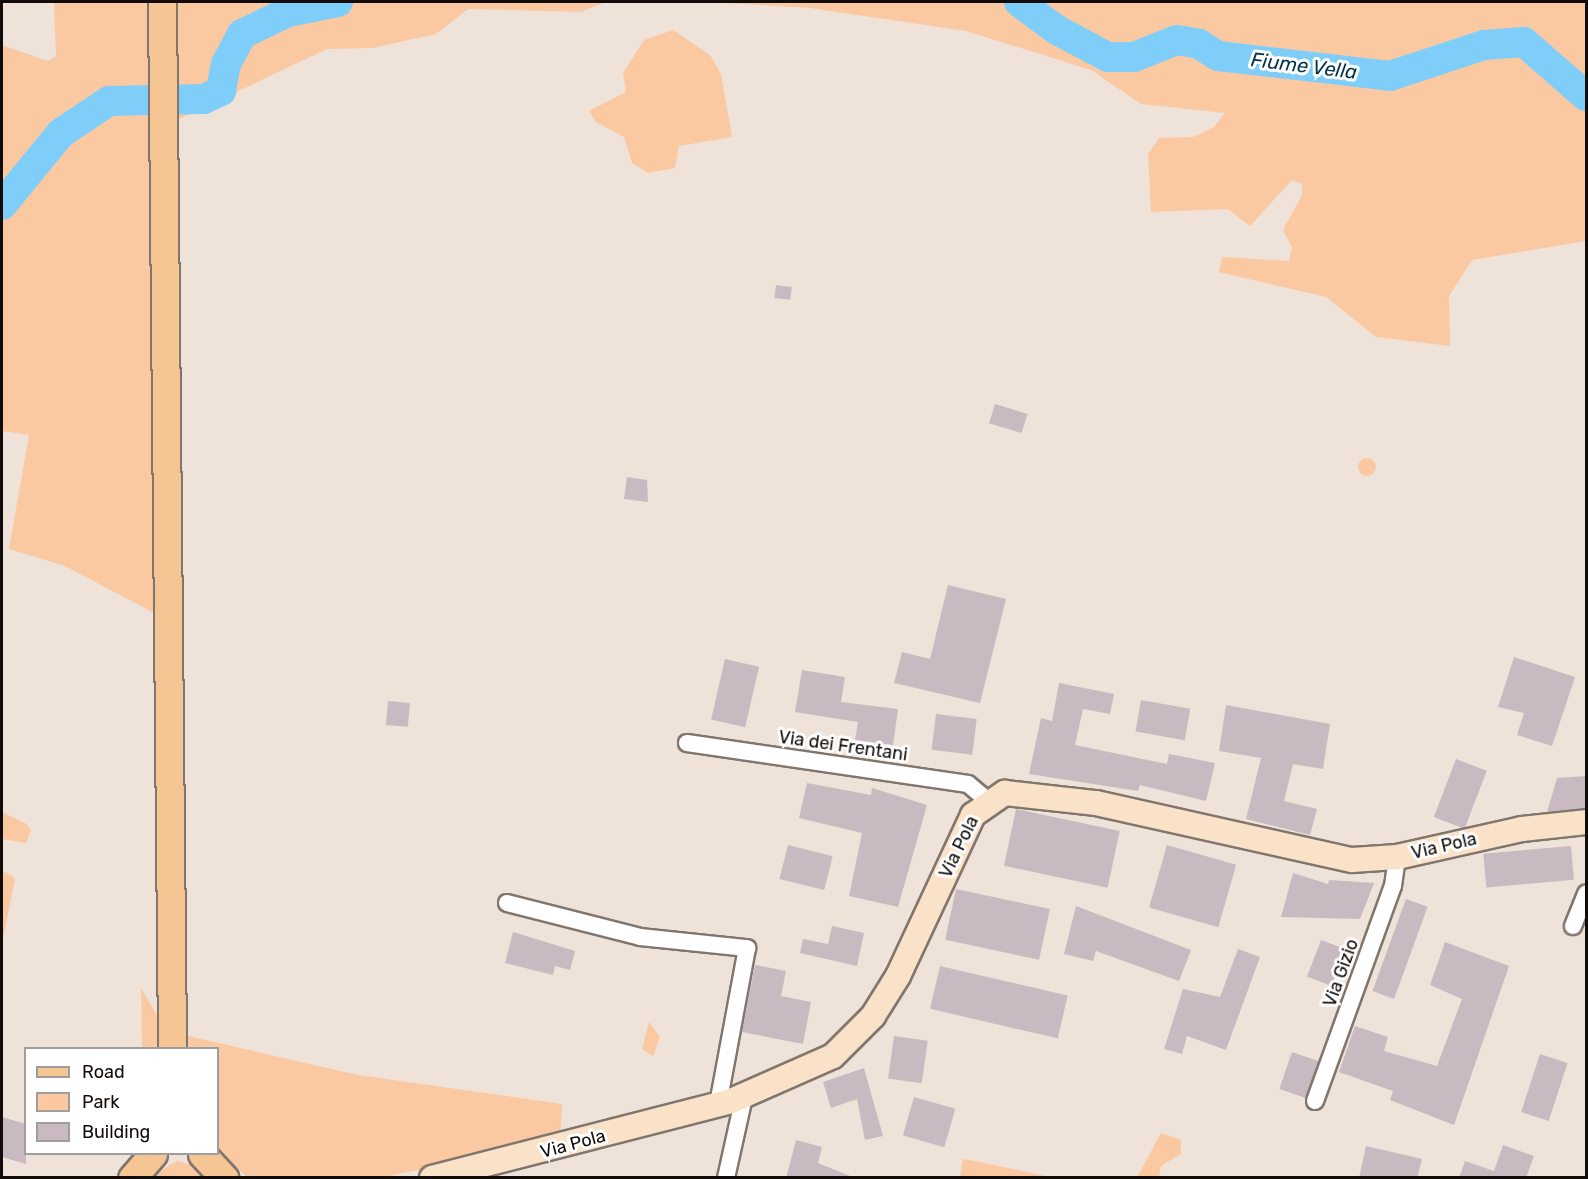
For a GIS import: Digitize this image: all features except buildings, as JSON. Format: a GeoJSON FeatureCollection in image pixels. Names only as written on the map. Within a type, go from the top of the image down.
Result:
{"type":"FeatureCollection","features":[{"type":"Feature","properties":{"kind":"main road"},"geometry":{"type":"LineString","coordinates":[[162,2],[168,335],[172,1047]]}},
{"type":"Feature","properties":{"kind":"main road"},"geometry":{"type":"LineString","coordinates":[[132,1178],[150,1155]]}},
{"type":"Feature","properties":{"kind":"street","name":"Via dei Frentani"},"geometry":{"type":"LineString","coordinates":[[687,743],[968,784],[988,801]]}},
{"type":"Feature","properties":{"kind":"street","name":"Via Pola"},"geometry":{"type":"LineString","coordinates":[[432,1178],[718,1105],[744,1097],[821,1064],[873,1016],[902,969],[970,822],[988,801],[1023,791],[1334,857],[1397,857],[1522,829],[1587,822]]}},
{"type":"Feature","properties":{"kind":"street","name":"Via Gizio"},"geometry":{"type":"LineString","coordinates":[[1315,1101],[1393,886],[1397,857]]}},
{"type":"Feature","properties":{"kind":"street"},"geometry":{"type":"LineString","coordinates":[[1573,926],[1587,893]]}},
{"type":"Feature","properties":{"kind":"street"},"geometry":{"type":"LineString","coordinates":[[507,903],[640,936],[747,948],[718,1105]]}},
{"type":"Feature","properties":{"kind":"street"},"geometry":{"type":"LineString","coordinates":[[726,1178],[744,1097]]}},
{"type":"Feature","properties":{"kind":"green space"},"geometry":{"type":"Polygon","coordinates":[[[54,2],[151,2],[156,614],[65,566],[9,549],[29,435],[2,431],[2,45],[48,61],[56,56],[54,2]]]}},
{"type":"Feature","properties":{"kind":"green space"},"geometry":{"type":"Polygon","coordinates":[[[173,2],[606,2],[581,12],[468,9],[436,34],[372,48],[327,49],[175,121],[173,2]]]}},
{"type":"Feature","properties":{"kind":"green space"},"geometry":{"type":"Polygon","coordinates":[[[706,2],[1586,2],[1586,241],[1472,260],[1449,296],[1450,346],[1376,337],[1326,297],[1219,272],[1222,257],[1289,261],[1292,247],[1283,230],[1302,195],[1302,184],[1292,180],[1250,226],[1228,209],[1151,212],[1148,154],[1159,138],[1193,137],[1214,127],[1225,113],[1141,104],[1091,70],[966,31],[810,8],[706,2]]]}},
{"type":"Feature","properties":{"kind":"green space"},"geometry":{"type":"Polygon","coordinates":[[[673,30],[710,55],[721,74],[732,137],[679,146],[675,168],[648,173],[632,163],[624,137],[596,122],[589,111],[626,92],[623,73],[644,40],[673,30]]]}},
{"type":"Feature","properties":{"kind":"green space"},"geometry":{"type":"Polygon","coordinates":[[[1367,458],[1374,460],[1376,467],[1374,474],[1367,476],[1360,474],[1358,467],[1360,460],[1367,458]]]}},
{"type":"Feature","properties":{"kind":"green space"},"geometry":{"type":"Polygon","coordinates":[[[2,812],[25,823],[31,830],[26,843],[2,839],[2,812]]]}},
{"type":"Feature","properties":{"kind":"green space"},"geometry":{"type":"Polygon","coordinates":[[[2,870],[15,878],[2,945],[2,870]]]}},
{"type":"Feature","properties":{"kind":"green space"},"geometry":{"type":"Polygon","coordinates":[[[141,988],[158,1017],[158,1047],[142,1047],[141,988]]]}},
{"type":"Feature","properties":{"kind":"green space"},"geometry":{"type":"Polygon","coordinates":[[[649,1022],[660,1037],[653,1056],[642,1049],[649,1022]]]}},
{"type":"Feature","properties":{"kind":"green space"},"geometry":{"type":"Polygon","coordinates":[[[188,1036],[358,1075],[562,1104],[560,1142],[388,1176],[247,1177],[219,1151],[219,1047],[188,1047],[188,1036]]]}},
{"type":"Feature","properties":{"kind":"green space"},"geometry":{"type":"Polygon","coordinates":[[[1161,1133],[1181,1140],[1181,1154],[1161,1166],[1159,1177],[1137,1177],[1161,1133]]]}},
{"type":"Feature","properties":{"kind":"green space"},"geometry":{"type":"Polygon","coordinates":[[[963,1159],[980,1162],[1050,1177],[960,1177],[963,1159]]]}},
{"type":"Feature","properties":{"kind":"green space"},"geometry":{"type":"Polygon","coordinates":[[[177,1161],[199,1167],[210,1178],[148,1178],[177,1161]]]}},
{"type":"Feature","properties":{"kind":"waterway","name":"Fiume Vella"},"geometry":{"type":"LineString","coordinates":[[2,205],[61,133],[109,101],[204,99],[221,91],[226,64],[242,34],[288,12],[338,2]]}},
{"type":"Feature","properties":{"kind":"waterway","name":"Fiume Vella"},"geometry":{"type":"LineString","coordinates":[[1019,2],[1057,30],[1108,57],[1134,57],[1177,40],[1199,44],[1218,56],[1390,76],[1484,45],[1524,42],[1586,96]]}}]}
